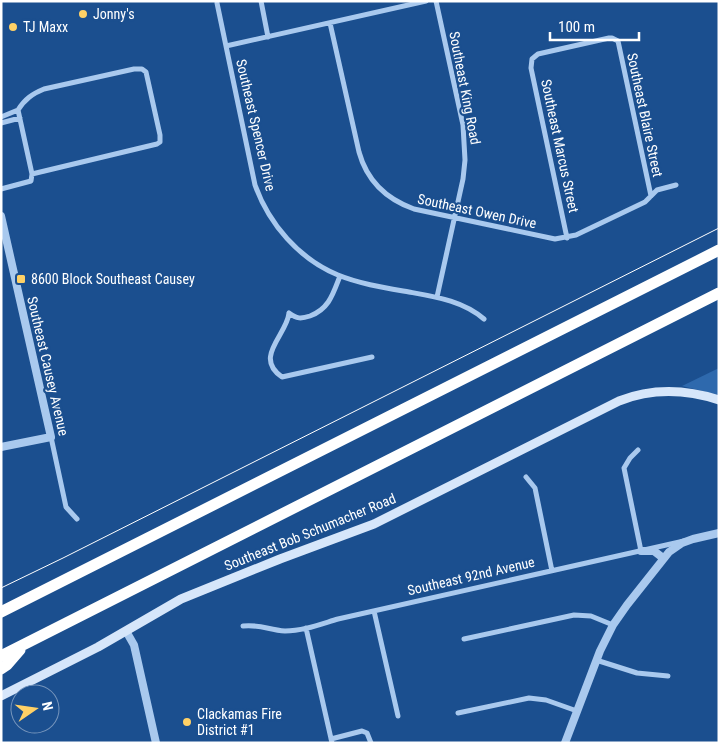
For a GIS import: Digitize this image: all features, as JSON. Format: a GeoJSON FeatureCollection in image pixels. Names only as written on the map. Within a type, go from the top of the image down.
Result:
{"type":"FeatureCollection","features":[{"type":"Feature","properties":{"kind":"highway"},"geometry":{"type":"LineString","coordinates":[[1,612],[719,250]]}},
{"type":"Feature","properties":{"kind":"highway"},"geometry":{"type":"LineString","coordinates":[[1,656],[719,293]]}},
{"type":"Feature","properties":{"kind":"highway"},"geometry":{"type":"LineString","coordinates":[[1,669],[7,665],[22,646]]}},
{"type":"Feature","properties":{"kind":"main road","name":"Southeast Bob Schumacher Road"},"geometry":{"type":"LineString","coordinates":[[1,696],[126,631],[192,594],[383,520],[619,401],[644,394],[666,391],[692,393],[719,400]]}},
{"type":"Feature","properties":{"kind":"street"},"geometry":{"type":"LineString","coordinates":[[261,1],[268,37]]}},
{"type":"Feature","properties":{"kind":"street"},"geometry":{"type":"LineString","coordinates":[[226,46],[426,1]]}},
{"type":"Feature","properties":{"kind":"street","name":"Southeast King Road"},"geometry":{"type":"LineString","coordinates":[[436,1],[463,125],[465,143],[463,179],[437,297]]}},
{"type":"Feature","properties":{"kind":"street","name":"Southeast Spencer Drive"},"geometry":{"type":"LineString","coordinates":[[216,3],[255,184],[262,203],[274,223],[304,256],[340,276],[390,289],[437,297],[467,307],[484,319]]}},
{"type":"Feature","properties":{"kind":"street","name":"Southeast Owen Drive"},"geometry":{"type":"LineString","coordinates":[[330,23],[359,152],[369,176],[384,193],[402,205],[555,239],[576,235],[644,202],[657,190],[676,185]]}},
{"type":"Feature","properties":{"kind":"street","name":"Southeast Marcus Street"},"geometry":{"type":"LineString","coordinates":[[568,238],[532,68],[532,59],[538,54],[609,38],[615,39]]}},
{"type":"Feature","properties":{"kind":"street","name":"Southeast Blaire Street"},"geometry":{"type":"LineString","coordinates":[[615,39],[618,44],[651,196]]}},
{"type":"Feature","properties":{"kind":"street"},"geometry":{"type":"LineString","coordinates":[[1,117],[18,110],[24,100],[33,93],[44,89],[134,69],[142,69],[146,72],[160,142],[32,174]]}},
{"type":"Feature","properties":{"kind":"street"},"geometry":{"type":"LineString","coordinates":[[1,189],[31,181],[32,174],[18,110]]}},
{"type":"Feature","properties":{"kind":"street"},"geometry":{"type":"LineString","coordinates":[[1,123],[20,118]]}},
{"type":"Feature","properties":{"kind":"street","name":"Southeast Causey Avenue"},"geometry":{"type":"LineString","coordinates":[[1,216],[66,507],[77,519]]}},
{"type":"Feature","properties":{"kind":"street"},"geometry":{"type":"LineString","coordinates":[[340,276],[331,297],[324,309],[319,313],[302,319],[296,318],[289,313],[288,323],[276,340],[270,354],[275,372],[282,377],[372,357]]}},
{"type":"Feature","properties":{"kind":"street"},"geometry":{"type":"LineString","coordinates":[[1,447],[51,437]]}},
{"type":"Feature","properties":{"kind":"street"},"geometry":{"type":"LineString","coordinates":[[638,450],[626,463],[624,474],[641,551],[654,551],[663,558]]}},
{"type":"Feature","properties":{"kind":"street"},"geometry":{"type":"LineString","coordinates":[[526,477],[535,488],[552,571]]}},
{"type":"Feature","properties":{"kind":"street","name":"Southeast 92nd Avenue"},"geometry":{"type":"LineString","coordinates":[[243,626],[255,625],[283,631],[306,628],[338,619],[719,532]]}},
{"type":"Feature","properties":{"kind":"street"},"geometry":{"type":"LineString","coordinates":[[567,742],[596,660],[613,625],[663,558],[676,547],[693,539]]}},
{"type":"Feature","properties":{"kind":"street"},"geometry":{"type":"LineString","coordinates":[[374,611],[398,716]]}},
{"type":"Feature","properties":{"kind":"street"},"geometry":{"type":"LineString","coordinates":[[464,639],[574,615],[591,616],[613,625]]}},
{"type":"Feature","properties":{"kind":"street"},"geometry":{"type":"LineString","coordinates":[[306,628],[332,741],[362,731],[367,733],[370,743]]}},
{"type":"Feature","properties":{"kind":"street"},"geometry":{"type":"LineString","coordinates":[[126,631],[134,645],[156,743]]}},
{"type":"Feature","properties":{"kind":"street"},"geometry":{"type":"LineString","coordinates":[[596,660],[637,673],[668,676]]}},
{"type":"Feature","properties":{"kind":"street"},"geometry":{"type":"LineString","coordinates":[[458,713],[529,698],[546,700],[577,711]]}},
{"type":"Feature","properties":{"kind":"shaded area"},"geometry":{"type":"Polygon","coordinates":[[[719,368],[719,395],[682,386],[719,368]]]}},
{"type":"Feature","properties":{"kind":"tram line"},"geometry":{"type":"LineString","coordinates":[[1,588],[719,228]]}},
{"type":"Feature","properties":{"kind":"place","name":"Jonny's"},"geometry":{"type":"Point","coordinates":[83,14]}},
{"type":"Feature","properties":{"kind":"place","name":"TJ Maxx"},"geometry":{"type":"Point","coordinates":[13,27]}},
{"type":"Feature","properties":{"kind":"place","name":"8600 Block Southeast Causey"},"geometry":{"type":"Point","coordinates":[21,279]}},
{"type":"Feature","properties":{"kind":"place","name":"Clackamas Fire District #1"},"geometry":{"type":"Point","coordinates":[187,722]}}]}
